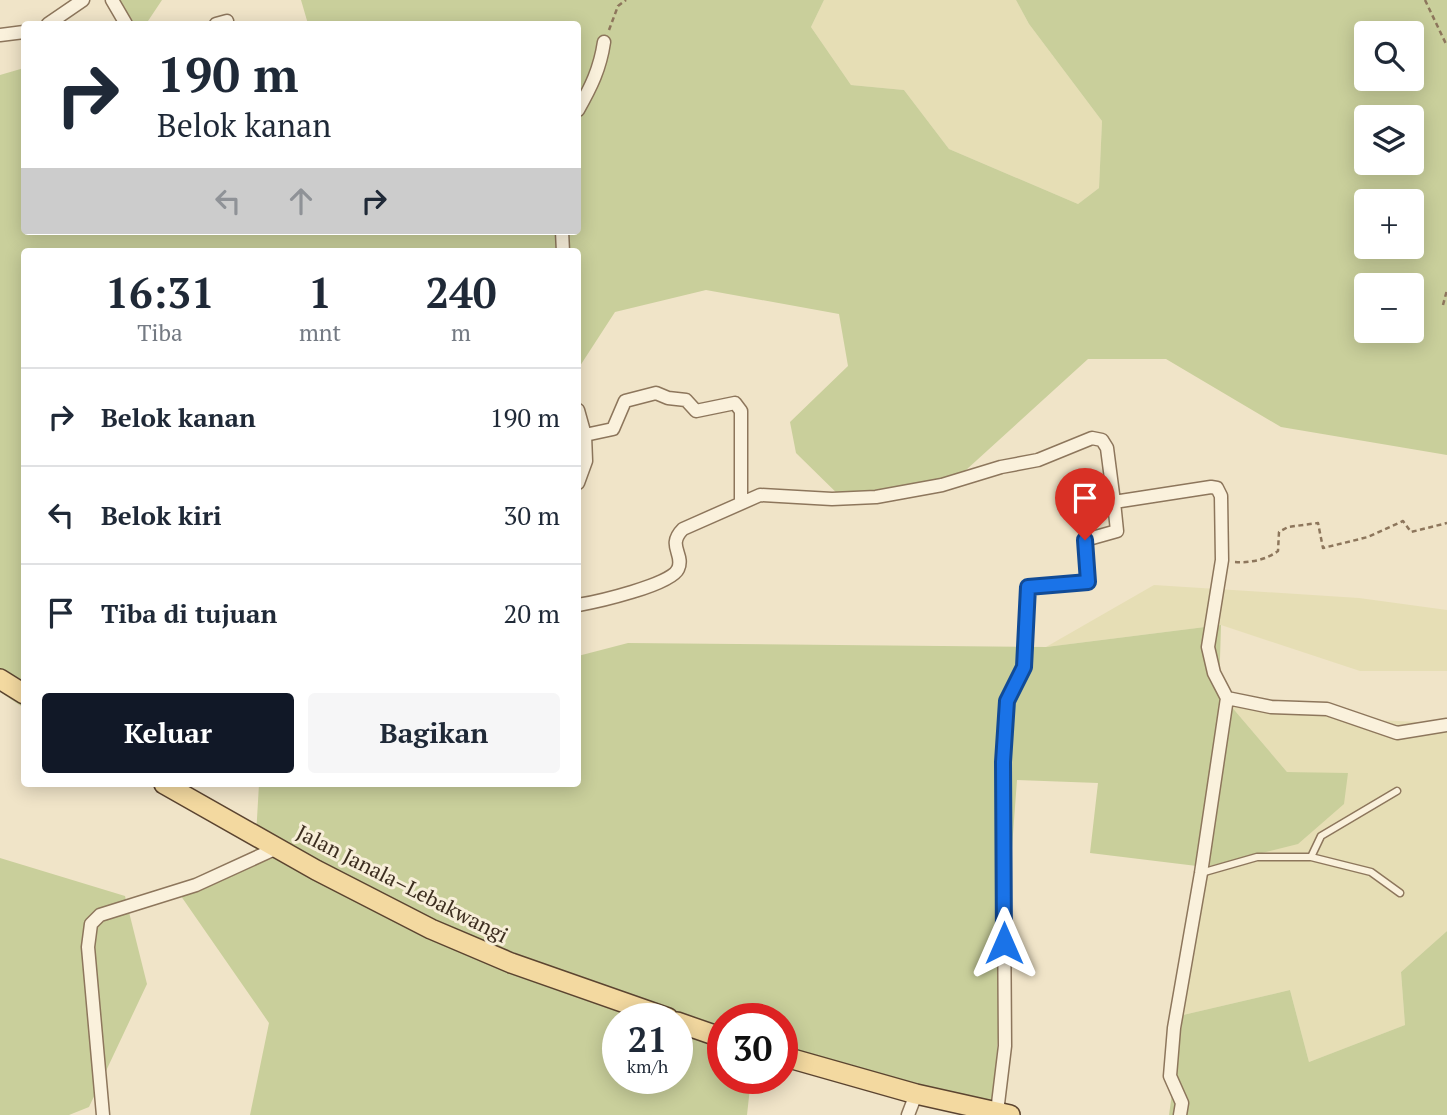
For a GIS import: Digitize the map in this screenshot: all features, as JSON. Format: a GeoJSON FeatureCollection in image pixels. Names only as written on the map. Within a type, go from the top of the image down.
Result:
{"type":"FeatureCollection","features":[{"type":"Feature","properties":{"kind":"main road"},"geometry":{"type":"LineString","coordinates":[[0,679],[21,692]]}},
{"type":"Feature","properties":{"kind":"main road","name":"Jalan Janala–Lebakwangi"},"geometry":{"type":"LineString","coordinates":[[186,792],[316,870],[443,934],[511,963],[625,1003]]}},
{"type":"Feature","properties":{"kind":"main road"},"geometry":{"type":"LineString","coordinates":[[798,1061],[916,1094],[1004,1114]]}},
{"type":"Feature","properties":{"kind":"street"},"geometry":{"type":"LineString","coordinates":[[52,21],[83,0]]}},
{"type":"Feature","properties":{"kind":"street"},"geometry":{"type":"LineString","coordinates":[[112,0],[125,21]]}},
{"type":"Feature","properties":{"kind":"street"},"geometry":{"type":"LineString","coordinates":[[0,35],[21,32]]}},
{"type":"Feature","properties":{"kind":"street"},"geometry":{"type":"LineString","coordinates":[[581,105],[601,63],[604,42]]}},
{"type":"Feature","properties":{"kind":"street"},"geometry":{"type":"LineString","coordinates":[[584,435],[613,429],[625,401],[656,393],[668,398],[686,400],[696,411],[735,403],[741,411],[741,503]]}},
{"type":"Feature","properties":{"kind":"street"},"geometry":{"type":"LineString","coordinates":[[581,422],[586,461],[581,475]]}},
{"type":"Feature","properties":{"kind":"street"},"geometry":{"type":"LineString","coordinates":[[581,604],[643,589],[671,576],[680,565],[675,542],[683,528],[760,495],[832,499],[876,497],[942,485],[1001,467],[1038,460],[1093,438],[1102,440],[1107,448],[1117,531],[1085,540],[1088,582],[1028,587],[1024,667],[1007,701],[1003,762],[1004,1114]]}},
{"type":"Feature","properties":{"kind":"street"},"geometry":{"type":"LineString","coordinates":[[1114,502],[1211,487],[1217,488],[1220,496],[1223,560],[1208,646],[1214,673],[1227,698],[1173,1040],[1170,1076],[1182,1103],[1180,1115]]}},
{"type":"Feature","properties":{"kind":"street"},"geometry":{"type":"LineString","coordinates":[[1227,698],[1271,707],[1327,709],[1398,733],[1447,725]]}},
{"type":"Feature","properties":{"kind":"street"},"geometry":{"type":"LineString","coordinates":[[103,1115],[88,947],[91,924],[100,915],[196,886],[279,848]]}},
{"type":"Feature","properties":{"kind":"street"},"geometry":{"type":"LineString","coordinates":[[908,1115],[916,1094]]}},
{"type":"Feature","properties":{"kind":"lane"},"geometry":{"type":"LineString","coordinates":[[1311,857],[1321,836],[1397,791]]}},
{"type":"Feature","properties":{"kind":"lane"},"geometry":{"type":"LineString","coordinates":[[1201,873],[1257,857],[1311,857],[1371,872],[1400,893]]}},
{"type":"Feature","properties":{"kind":"path"},"geometry":{"type":"LineString","coordinates":[[604,42],[618,6],[626,0]]}},
{"type":"Feature","properties":{"kind":"path"},"geometry":{"type":"LineString","coordinates":[[1425,0],[1447,46]]}},
{"type":"Feature","properties":{"kind":"path"},"geometry":{"type":"LineString","coordinates":[[1443,305],[1447,290]]}},
{"type":"Feature","properties":{"kind":"path"},"geometry":{"type":"LineString","coordinates":[[1223,560],[1245,563],[1269,557],[1278,551],[1279,532],[1288,527],[1318,523],[1323,548],[1368,537],[1403,521],[1411,532],[1447,523]]}},
{"type":"Feature","properties":{"kind":"shaded area"},"geometry":{"type":"Polygon","coordinates":[[[824,0],[1016,0],[1029,24],[1102,121],[1099,188],[1078,204],[949,149],[904,90],[851,85],[811,27],[824,0]]]}},
{"type":"Feature","properties":{"kind":"shaded area"},"geometry":{"type":"Polygon","coordinates":[[[1154,585],[1359,598],[1447,610],[1447,671],[1360,671],[1221,625],[1046,647],[1154,585]]]}},
{"type":"Feature","properties":{"kind":"shaded area"},"geometry":{"type":"Polygon","coordinates":[[[1219,692],[1356,719],[1447,722],[1447,931],[1401,972],[1405,1025],[1309,1062],[1290,990],[1183,1015],[1205,867],[1348,774],[1287,772],[1219,692]]]}},
{"type":"Feature","properties":{"kind":"green space"},"geometry":{"type":"Polygon","coordinates":[[[117,0],[162,0],[148,21],[133,21],[117,0]]]}},
{"type":"Feature","properties":{"kind":"green space"},"geometry":{"type":"Polygon","coordinates":[[[301,0],[824,0],[811,27],[851,85],[904,90],[949,149],[1078,204],[1099,188],[1102,121],[1029,24],[1016,0],[1447,0],[1447,455],[1281,427],[1166,359],[1088,359],[955,480],[849,505],[796,453],[790,422],[848,366],[839,314],[706,290],[615,312],[581,364],[581,248],[21,248],[21,706],[0,692],[0,75],[21,69],[21,235],[581,235],[581,21],[307,21],[301,0]]]}},
{"type":"Feature","properties":{"kind":"green space"},"geometry":{"type":"Polygon","coordinates":[[[1221,625],[1219,692],[1287,772],[1348,773],[1344,804],[1298,844],[1205,867],[1090,853],[1098,783],[1017,780],[993,1105],[798,1066],[798,1003],[707,1003],[707,1094],[749,1094],[747,1115],[250,1115],[269,1023],[174,886],[255,853],[259,787],[581,787],[581,655],[628,643],[1046,647],[1221,625]]]}},
{"type":"Feature","properties":{"kind":"green space"},"geometry":{"type":"Polygon","coordinates":[[[0,858],[125,896],[147,984],[89,1107],[69,1115],[0,1115],[0,858]]]}},
{"type":"Feature","properties":{"kind":"green space"},"geometry":{"type":"Polygon","coordinates":[[[1447,931],[1447,1115],[1169,1115],[1183,1015],[1290,990],[1309,1062],[1405,1025],[1401,972],[1447,931]]]}},
{"type":"Feature","properties":{"kind":"route"},"geometry":{"type":"LineString","coordinates":[[1004,943],[1003,762],[1007,701],[1024,667],[1028,587],[1088,582],[1085,540]]}}]}
